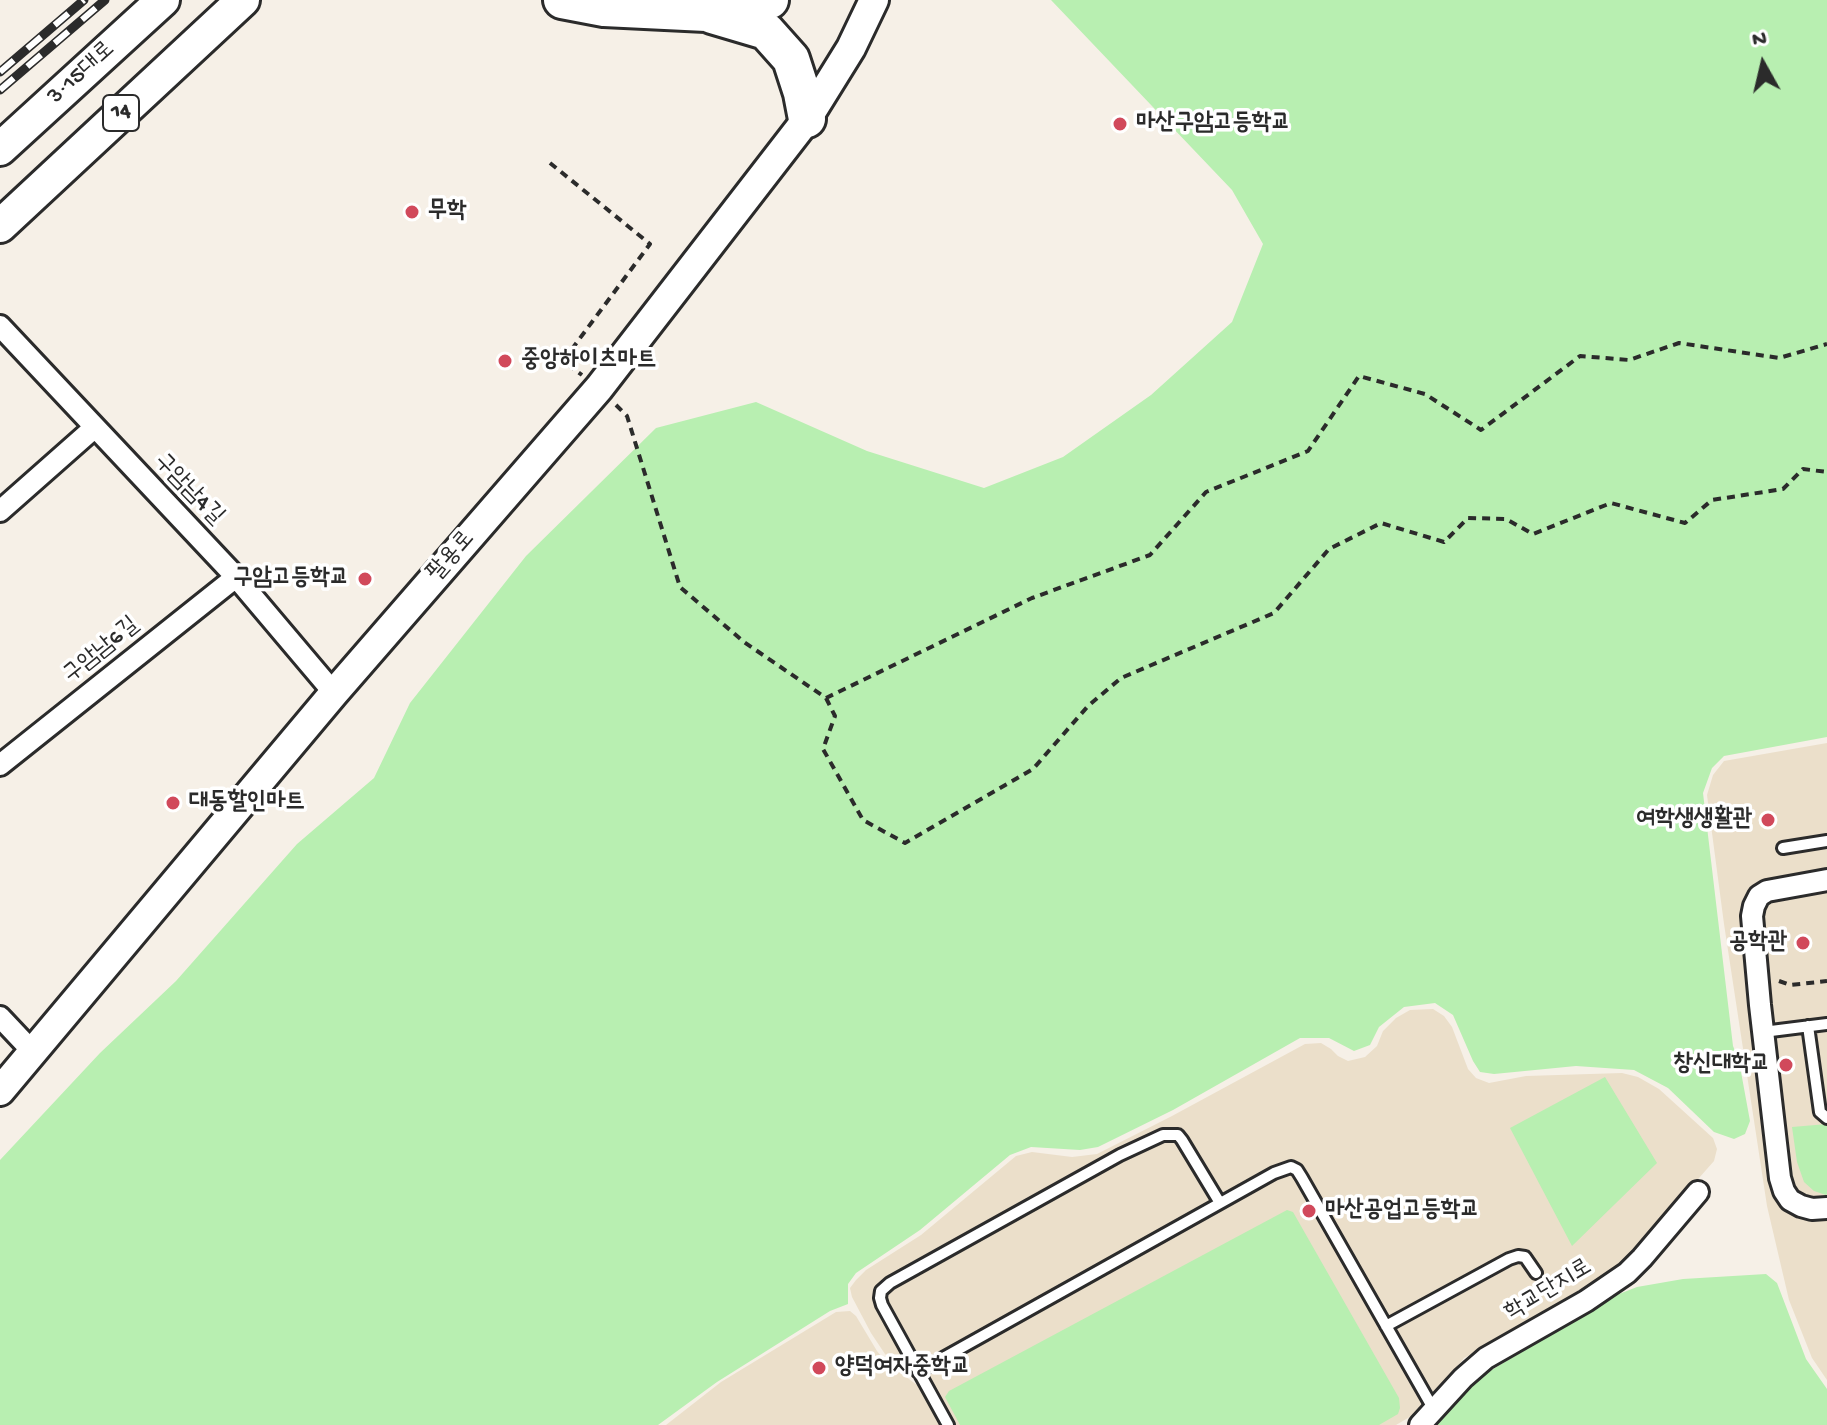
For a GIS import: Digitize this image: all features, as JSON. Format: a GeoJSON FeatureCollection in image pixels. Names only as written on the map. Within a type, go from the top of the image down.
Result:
{"type":"FeatureCollection","features":[{"type":"Feature","properties":{"kind":"highway"},"geometry":{"type":"LineString","coordinates":[[562,0],[604,8],[706,13],[766,31],[791,59],[807,119]]}},
{"type":"Feature","properties":{"kind":"highway"},"geometry":{"type":"LineString","coordinates":[[706,13],[770,0]]}},
{"type":"Feature","properties":{"kind":"main road","name":"3·15대로"},"geometry":{"type":"LineString","coordinates":[[0,149],[163,0]]}},
{"type":"Feature","properties":{"kind":"main road","name":"14"},"geometry":{"type":"LineString","coordinates":[[0,226],[243,0]]}},
{"type":"Feature","properties":{"kind":"main road","name":"팔용로"},"geometry":{"type":"LineString","coordinates":[[0,1091],[334,693],[599,388],[807,119],[851,48],[874,0]]}},
{"type":"Feature","properties":{"kind":"street","name":"구암남4길"},"geometry":{"type":"LineString","coordinates":[[0,326],[236,577],[334,693]]}},
{"type":"Feature","properties":{"kind":"street"},"geometry":{"type":"LineString","coordinates":[[0,511],[94,428]]}},
{"type":"Feature","properties":{"kind":"street","name":"구암남6길"},"geometry":{"type":"LineString","coordinates":[[0,765],[236,577]]}},
{"type":"Feature","properties":{"kind":"street"},"geometry":{"type":"LineString","coordinates":[[1827,880],[1767,891],[1759,896],[1752,916],[1780,1178],[1790,1200],[1812,1209],[1827,1208]]}},
{"type":"Feature","properties":{"kind":"street"},"geometry":{"type":"LineString","coordinates":[[0,1017],[33,1052]]}},
{"type":"Feature","properties":{"kind":"street","name":"학교단지로"},"geometry":{"type":"LineString","coordinates":[[1427,1418],[1486,1358],[1586,1301],[1627,1273],[1698,1192]]}},
{"type":"Feature","properties":{"kind":"lane"},"geometry":{"type":"LineString","coordinates":[[1783,848],[1827,841]]}},
{"type":"Feature","properties":{"kind":"lane"},"geometry":{"type":"LineString","coordinates":[[1763,1032],[1827,1024]]}},
{"type":"Feature","properties":{"kind":"lane"},"geometry":{"type":"LineString","coordinates":[[1808,1026],[1820,1112],[1827,1118]]}},
{"type":"Feature","properties":{"kind":"lane"},"geometry":{"type":"LineString","coordinates":[[948,1425],[882,1305],[881,1291],[890,1283],[1106,1162],[1163,1135],[1178,1135],[1220,1203]]}},
{"type":"Feature","properties":{"kind":"lane"},"geometry":{"type":"LineString","coordinates":[[918,1372],[1282,1168],[1291,1167],[1297,1170],[1386,1326],[1427,1418]]}},
{"type":"Feature","properties":{"kind":"lane"},"geometry":{"type":"LineString","coordinates":[[1386,1326],[1509,1259],[1525,1257],[1536,1273]]}},
{"type":"Feature","properties":{"kind":"path"},"geometry":{"type":"LineString","coordinates":[[550,163],[650,244],[563,361],[599,388],[627,416],[680,587],[744,642],[826,698],[835,716],[823,749],[863,820],[905,843],[1033,769],[1088,706],[1121,678],[1274,613],[1329,549],[1381,523],[1444,542],[1468,518],[1506,519],[1533,534],[1611,503],[1685,523],[1712,500],[1783,489],[1803,469],[1827,472]]}},
{"type":"Feature","properties":{"kind":"path"},"geometry":{"type":"LineString","coordinates":[[826,698],[1032,598],[1150,555],[1206,492],[1308,451],[1359,376],[1425,394],[1481,430],[1580,356],[1629,360],[1679,343],[1779,358],[1827,344]]}},
{"type":"Feature","properties":{"kind":"path"},"geometry":{"type":"LineString","coordinates":[[1777,976],[1778,981],[1790,985],[1827,981]]}},
{"type":"Feature","properties":{"kind":"shaded area","name":"창신대학교"},"geometry":{"type":"Polygon","coordinates":[[[1827,743],[1827,1380],[1812,1358],[1789,1300],[1767,1206],[1707,795],[1713,775],[1724,761],[1827,743]]]}},
{"type":"Feature","properties":{"kind":"shaded area","name":"마산공업고등학교"},"geometry":{"type":"Polygon","coordinates":[[[1433,1009],[1444,1016],[1452,1027],[1468,1069],[1476,1078],[1489,1083],[1526,1076],[1622,1073],[1638,1077],[1659,1089],[1713,1138],[1717,1149],[1714,1161],[1632,1254],[1566,1303],[1464,1358],[1440,1390],[1413,1415],[1396,1425],[956,1425],[935,1392],[892,1361],[871,1333],[852,1297],[850,1288],[856,1280],[866,1270],[921,1235],[1016,1156],[1032,1152],[1072,1157],[1097,1154],[1305,1044],[1321,1043],[1348,1061],[1365,1057],[1377,1046],[1383,1031],[1396,1018],[1410,1010],[1433,1009]]]}},
{"type":"Feature","properties":{"kind":"shaded area","name":"양덕여자중학교"},"geometry":{"type":"Polygon","coordinates":[[[850,1311],[886,1362],[917,1385],[942,1425],[666,1425],[721,1382],[836,1312],[850,1311]]]}},
{"type":"Feature","properties":{"kind":"green space"},"geometry":{"type":"Polygon","coordinates":[[[1051,0],[1827,0],[1827,737],[1724,756],[1712,768],[1703,793],[1733,1046],[1739,1061],[1750,1121],[1745,1134],[1734,1139],[1714,1132],[1668,1088],[1634,1070],[1576,1066],[1494,1074],[1480,1072],[1453,1015],[1435,1003],[1404,1007],[1379,1027],[1370,1045],[1354,1051],[1329,1038],[1300,1038],[1173,1110],[1098,1147],[1080,1150],[1031,1147],[1010,1155],[920,1230],[856,1273],[848,1284],[848,1304],[830,1311],[717,1382],[658,1425],[0,1425],[0,1160],[100,1053],[176,981],[297,844],[374,778],[410,703],[526,556],[656,428],[756,402],[867,451],[984,488],[1063,457],[1151,395],[1232,322],[1263,244],[1232,190],[1051,0]]]}},
{"type":"Feature","properties":{"kind":"green space"},"geometry":{"type":"Polygon","coordinates":[[[1605,1077],[1657,1163],[1572,1246],[1510,1128],[1605,1077]]]}},
{"type":"Feature","properties":{"kind":"green space"},"geometry":{"type":"Polygon","coordinates":[[[1827,1124],[1826,1195],[1814,1191],[1804,1182],[1797,1162],[1792,1127],[1827,1124]]]}},
{"type":"Feature","properties":{"kind":"green space"},"geometry":{"type":"Polygon","coordinates":[[[1287,1210],[1293,1212],[1399,1398],[1398,1414],[1379,1425],[960,1425],[945,1397],[949,1391],[1287,1210]]]}},
{"type":"Feature","properties":{"kind":"green space"},"geometry":{"type":"Polygon","coordinates":[[[1766,1274],[1777,1283],[1806,1359],[1827,1389],[1827,1425],[1433,1425],[1490,1371],[1614,1296],[1637,1287],[1683,1279],[1766,1274]]]}},
{"type":"Feature","properties":{"kind":"railway"},"geometry":{"type":"LineString","coordinates":[[0,72],[84,0]]}},
{"type":"Feature","properties":{"kind":"railway"},"geometry":{"type":"LineString","coordinates":[[0,90],[105,0]]}},
{"type":"Feature","properties":{"kind":"place","name":"마산구암고등학교"},"geometry":{"type":"Point","coordinates":[1120,124]}},
{"type":"Feature","properties":{"kind":"place","name":"무학"},"geometry":{"type":"Point","coordinates":[412,212]}},
{"type":"Feature","properties":{"kind":"place","name":"중앙하이츠마트"},"geometry":{"type":"Point","coordinates":[505,361]}},
{"type":"Feature","properties":{"kind":"place","name":"구암고등학교"},"geometry":{"type":"Point","coordinates":[365,579]}},
{"type":"Feature","properties":{"kind":"place","name":"대동할인마트"},"geometry":{"type":"Point","coordinates":[173,803]}},
{"type":"Feature","properties":{"kind":"place","name":"여학생생활관"},"geometry":{"type":"Point","coordinates":[1768,820]}},
{"type":"Feature","properties":{"kind":"place","name":"공학관"},"geometry":{"type":"Point","coordinates":[1803,943]}},
{"type":"Feature","properties":{"kind":"place","name":"창신대학교"},"geometry":{"type":"Point","coordinates":[1786,1065]}},
{"type":"Feature","properties":{"kind":"place","name":"마산공업고등학교"},"geometry":{"type":"Point","coordinates":[1309,1211]}},
{"type":"Feature","properties":{"kind":"place","name":"양덕여자중학교"},"geometry":{"type":"Point","coordinates":[819,1368]}}]}
